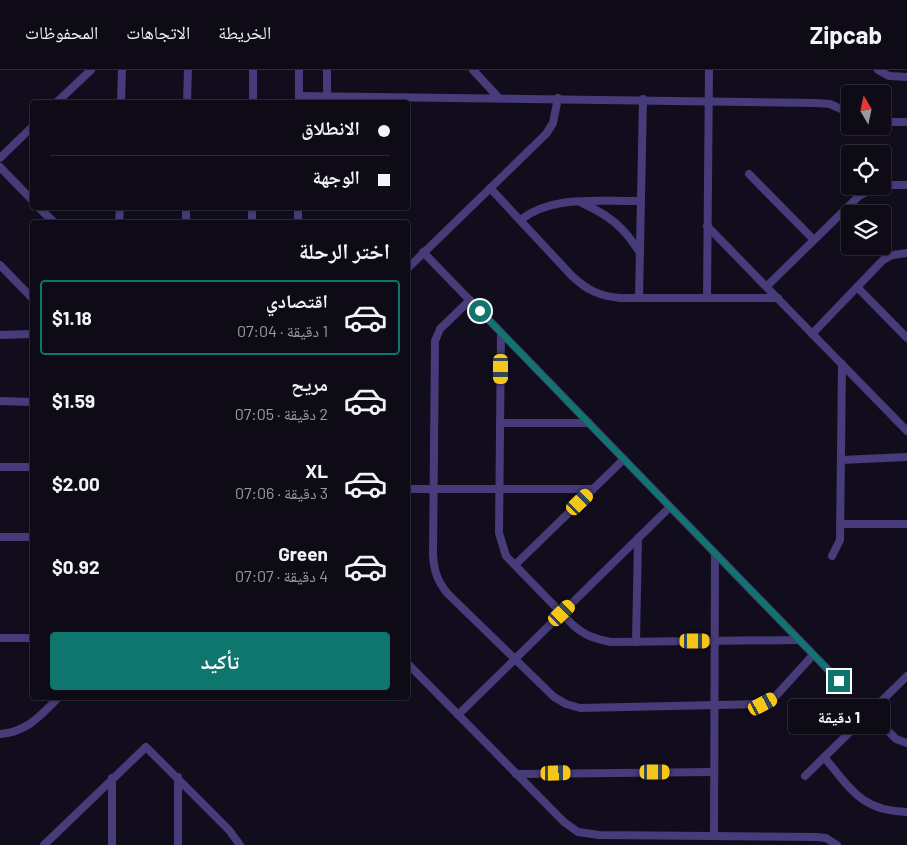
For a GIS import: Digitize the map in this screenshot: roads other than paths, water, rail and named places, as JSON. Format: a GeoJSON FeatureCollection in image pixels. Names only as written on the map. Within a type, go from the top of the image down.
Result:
{"type":"FeatureCollection","features":[{"type":"Feature","properties":{"kind":"street"},"geometry":{"type":"LineString","coordinates":[[59,100],[91,70]]}},
{"type":"Feature","properties":{"kind":"street"},"geometry":{"type":"LineString","coordinates":[[121,100],[122,70]]}},
{"type":"Feature","properties":{"kind":"street"},"geometry":{"type":"LineString","coordinates":[[187,100],[188,70]]}},
{"type":"Feature","properties":{"kind":"street"},"geometry":{"type":"LineString","coordinates":[[253,70],[253,100]]}},
{"type":"Feature","properties":{"kind":"street"},"geometry":{"type":"LineString","coordinates":[[299,70],[299,99],[327,96],[708,100],[817,103],[830,104],[841,109]]}},
{"type":"Feature","properties":{"kind":"street"},"geometry":{"type":"LineString","coordinates":[[327,70],[327,96]]}},
{"type":"Feature","properties":{"kind":"street"},"geometry":{"type":"LineString","coordinates":[[472,70],[498,97]]}},
{"type":"Feature","properties":{"kind":"street"},"geometry":{"type":"LineString","coordinates":[[707,298],[708,70]]}},
{"type":"Feature","properties":{"kind":"street"},"geometry":{"type":"LineString","coordinates":[[878,70],[890,76],[907,77]]}},
{"type":"Feature","properties":{"kind":"street"},"geometry":{"type":"LineString","coordinates":[[410,266],[546,134],[554,123],[558,98]]}},
{"type":"Feature","properties":{"kind":"street"},"geometry":{"type":"LineString","coordinates":[[639,298],[642,99]]}},
{"type":"Feature","properties":{"kind":"street"},"geometry":{"type":"LineString","coordinates":[[891,122],[907,122]]}},
{"type":"Feature","properties":{"kind":"street"},"geometry":{"type":"LineString","coordinates":[[0,158],[30,131]]}},
{"type":"Feature","properties":{"kind":"street"},"geometry":{"type":"LineString","coordinates":[[0,167],[30,197]]}},
{"type":"Feature","properties":{"kind":"street"},"geometry":{"type":"LineString","coordinates":[[749,174],[814,240]]}},
{"type":"Feature","properties":{"kind":"street"},"geometry":{"type":"LineString","coordinates":[[891,185],[907,185]]}},
{"type":"Feature","properties":{"kind":"street"},"geometry":{"type":"LineString","coordinates":[[490,188],[585,288],[602,296],[639,298],[778,298]]}},
{"type":"Feature","properties":{"kind":"street"},"geometry":{"type":"LineString","coordinates":[[766,286],[861,195]]}},
{"type":"Feature","properties":{"kind":"street"},"geometry":{"type":"LineString","coordinates":[[520,220],[534,210],[549,204],[641,201]]}},
{"type":"Feature","properties":{"kind":"street"},"geometry":{"type":"LineString","coordinates":[[579,202],[605,213],[628,234],[640,253]]}},
{"type":"Feature","properties":{"kind":"street"},"geometry":{"type":"LineString","coordinates":[[42,210],[52,220]]}},
{"type":"Feature","properties":{"kind":"street"},"geometry":{"type":"LineString","coordinates":[[707,226],[907,431]]}},
{"type":"Feature","properties":{"kind":"street"},"geometry":{"type":"LineString","coordinates":[[423,252],[839,681]]}},
{"type":"Feature","properties":{"kind":"street"},"geometry":{"type":"LineString","coordinates":[[812,334],[883,260],[892,255],[907,252]]}},
{"type":"Feature","properties":{"kind":"street"},"geometry":{"type":"LineString","coordinates":[[0,265],[30,296]]}},
{"type":"Feature","properties":{"kind":"street"},"geometry":{"type":"LineString","coordinates":[[857,287],[906,336]]}},
{"type":"Feature","properties":{"kind":"street"},"geometry":{"type":"LineString","coordinates":[[470,300],[440,328],[435,341],[433,555],[434,570],[438,582],[554,697],[566,704],[580,708],[763,704],[773,699],[813,655]]}},
{"type":"Feature","properties":{"kind":"street"},"geometry":{"type":"LineString","coordinates":[[501,333],[500,489],[502,545],[506,556],[583,634],[612,642],[799,640]]}},
{"type":"Feature","properties":{"kind":"street"},"geometry":{"type":"LineString","coordinates":[[0,335],[30,334]]}},
{"type":"Feature","properties":{"kind":"street"},"geometry":{"type":"LineString","coordinates":[[832,556],[838,547],[840,524],[842,364]]}},
{"type":"Feature","properties":{"kind":"street"},"geometry":{"type":"LineString","coordinates":[[0,401],[30,402]]}},
{"type":"Feature","properties":{"kind":"street"},"geometry":{"type":"LineString","coordinates":[[500,423],[589,423]]}},
{"type":"Feature","properties":{"kind":"street"},"geometry":{"type":"LineString","coordinates":[[841,460],[907,457]]}},
{"type":"Feature","properties":{"kind":"street"},"geometry":{"type":"LineString","coordinates":[[515,565],[624,459]]}},
{"type":"Feature","properties":{"kind":"street"},"geometry":{"type":"LineString","coordinates":[[0,467],[30,467]]}},
{"type":"Feature","properties":{"kind":"street"},"geometry":{"type":"LineString","coordinates":[[410,489],[593,489]]}},
{"type":"Feature","properties":{"kind":"street"},"geometry":{"type":"LineString","coordinates":[[458,715],[670,507]]}},
{"type":"Feature","properties":{"kind":"street"},"geometry":{"type":"LineString","coordinates":[[840,524],[907,524]]}},
{"type":"Feature","properties":{"kind":"street"},"geometry":{"type":"LineString","coordinates":[[0,537],[30,537]]}},
{"type":"Feature","properties":{"kind":"street"},"geometry":{"type":"LineString","coordinates":[[636,642],[638,538]]}},
{"type":"Feature","properties":{"kind":"street"},"geometry":{"type":"LineString","coordinates":[[714,836],[715,554]]}},
{"type":"Feature","properties":{"kind":"street"},"geometry":{"type":"LineString","coordinates":[[0,638],[30,638]]}},
{"type":"Feature","properties":{"kind":"street"},"geometry":{"type":"LineString","coordinates":[[410,666],[516,774],[571,828],[578,832],[599,835],[816,837],[826,838],[838,845]]}},
{"type":"Feature","properties":{"kind":"street"},"geometry":{"type":"LineString","coordinates":[[805,776],[906,679]]}},
{"type":"Feature","properties":{"kind":"street"},"geometry":{"type":"LineString","coordinates":[[0,734],[14,732],[27,727],[56,700]]}},
{"type":"Feature","properties":{"kind":"street"},"geometry":{"type":"LineString","coordinates":[[870,713],[896,739],[907,743]]}},
{"type":"Feature","properties":{"kind":"street"},"geometry":{"type":"LineString","coordinates":[[44,845],[146,747],[229,830],[240,845]]}},
{"type":"Feature","properties":{"kind":"street"},"geometry":{"type":"LineString","coordinates":[[824,757],[856,795],[870,806],[886,812],[907,812]]}},
{"type":"Feature","properties":{"kind":"street"},"geometry":{"type":"LineString","coordinates":[[516,774],[714,772]]}},
{"type":"Feature","properties":{"kind":"street"},"geometry":{"type":"LineString","coordinates":[[178,777],[178,845]]}},
{"type":"Feature","properties":{"kind":"street"},"geometry":{"type":"LineString","coordinates":[[112,778],[112,845]]}},
{"type":"Feature","properties":{"kind":"street"},"geometry":{"type":"LineString","coordinates":[[599,835],[600,845]]}}]}
